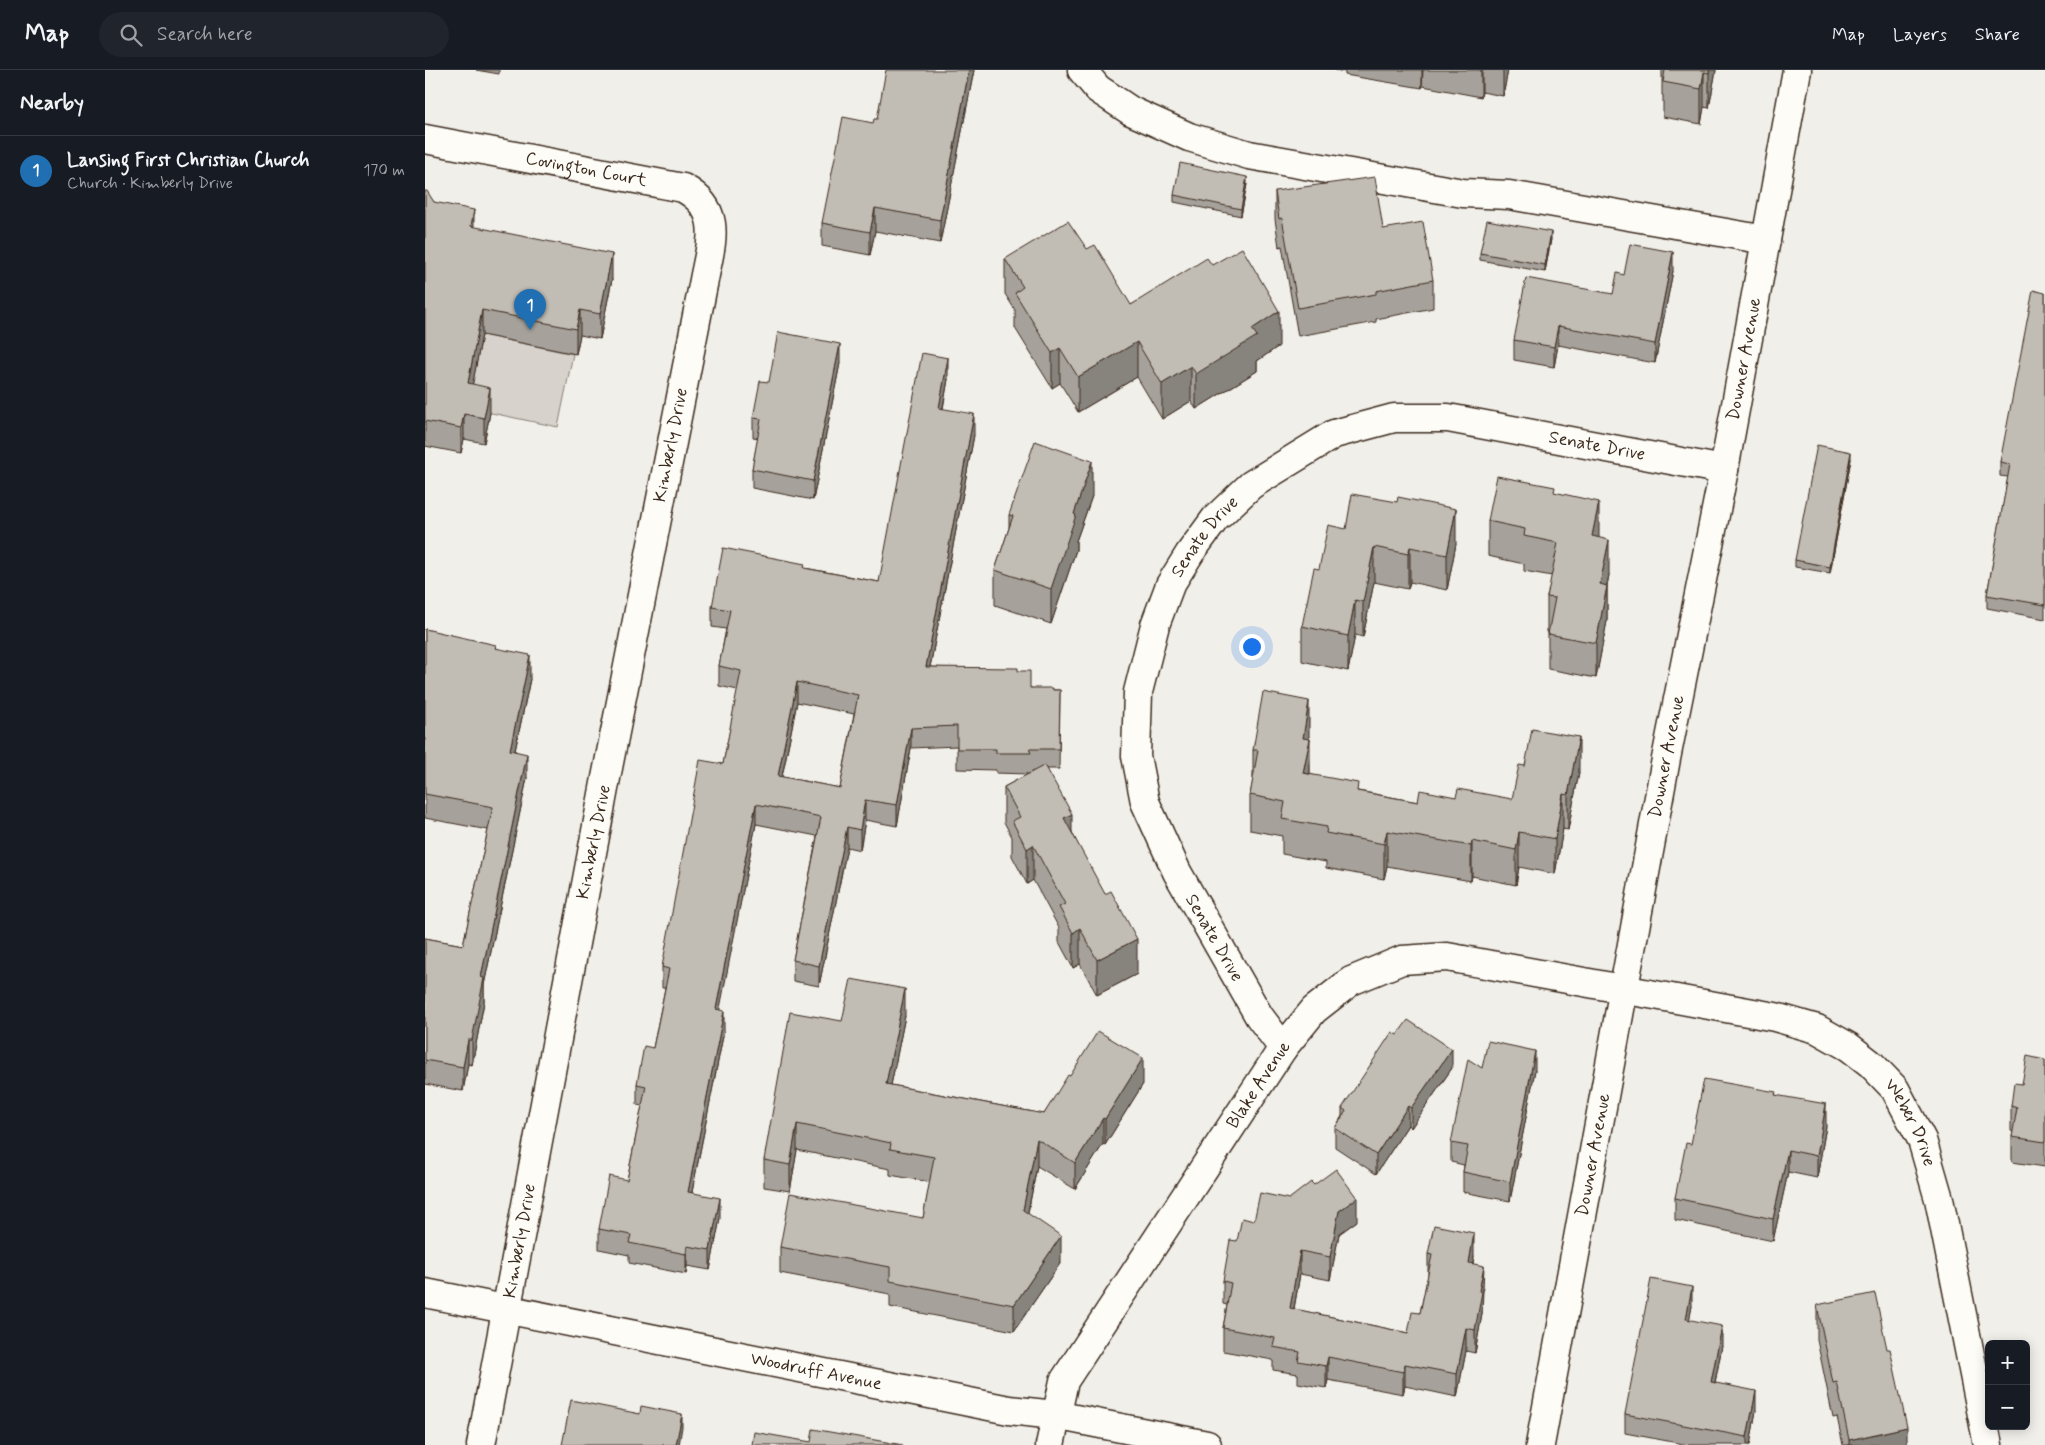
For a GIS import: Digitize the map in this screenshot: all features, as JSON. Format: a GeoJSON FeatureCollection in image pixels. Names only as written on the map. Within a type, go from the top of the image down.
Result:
{"type":"FeatureCollection","features":[{"type":"Feature","properties":{"kind":"street"},"geometry":{"type":"LineString","coordinates":[[1082,70],[1098,88],[1131,111],[1189,137],[1249,155],[1463,193],[1509,195],[1766,240]]}},
{"type":"Feature","properties":{"kind":"street","name":"Downer Avenue"},"geometry":{"type":"LineString","coordinates":[[1541,1445],[1664,769],[1724,470],[1797,70]]}},
{"type":"Feature","properties":{"kind":"street","name":"Covington Court"},"geometry":{"type":"LineString","coordinates":[[425,139],[683,188],[696,195],[707,207],[711,221],[711,241]]}},
{"type":"Feature","properties":{"kind":"street","name":"Kimberly Drive"},"geometry":{"type":"LineString","coordinates":[[481,1445],[711,241]]}},
{"type":"Feature","properties":{"kind":"street","name":"Senate Drive"},"geometry":{"type":"LineString","coordinates":[[1283,1048],[1259,1016],[1177,872],[1145,802],[1136,756],[1138,692],[1155,625],[1170,585],[1190,553],[1215,519],[1251,485],[1291,458],[1334,434],[1394,418],[1448,418],[1724,470]]}},
{"type":"Feature","properties":{"kind":"street","name":"Blake Avenue"},"geometry":{"type":"LineString","coordinates":[[1050,1445],[1055,1414],[1064,1381],[1283,1048],[1314,1010],[1351,981],[1402,960],[1447,957],[1624,989]]}},
{"type":"Feature","properties":{"kind":"street","name":"Weber Drive"},"geometry":{"type":"LineString","coordinates":[[1624,989],[1775,1017],[1817,1029],[1849,1047],[1871,1064],[1895,1089],[1922,1140],[1939,1199],[1987,1445]]}},
{"type":"Feature","properties":{"kind":"street","name":"Woodruff Avenue"},"geometry":{"type":"LineString","coordinates":[[425,1293],[1009,1410],[1055,1414],[1207,1445]]}},
{"type":"Feature","properties":{"kind":"shaded area"},"geometry":{"type":"Polygon","coordinates":[[[482,335],[573,354],[558,427],[468,408],[482,335]]]}},
{"type":"Feature","properties":{"kind":"building"},"geometry":{"type":"Polygon","coordinates":[[[886,70],[969,70],[940,220],[875,208],[870,232],[822,223],[843,117],[873,123],[874,119],[877,119],[886,70]]]}},
{"type":"Feature","properties":{"kind":"building"},"geometry":{"type":"Polygon","coordinates":[[[1665,70],[1709,70],[1709,73],[1704,72],[1701,89],[1663,82],[1665,70]]]}},
{"type":"Feature","properties":{"kind":"building"},"geometry":{"type":"Polygon","coordinates":[[[1180,163],[1247,177],[1241,209],[1174,195],[1180,163]]]}},
{"type":"Feature","properties":{"kind":"building"},"geometry":{"type":"Polygon","coordinates":[[[1375,177],[1383,229],[1423,222],[1433,280],[1376,291],[1376,294],[1298,308],[1282,218],[1279,219],[1275,191],[1375,177]]]}},
{"type":"Feature","properties":{"kind":"building"},"geometry":{"type":"Polygon","coordinates":[[[425,191],[427,191],[434,202],[474,210],[471,226],[612,254],[600,314],[580,310],[576,329],[482,310],[468,383],[490,388],[484,418],[464,414],[461,428],[425,421],[425,191]]]}},
{"type":"Feature","properties":{"kind":"building"},"geometry":{"type":"Polygon","coordinates":[[[1487,220],[1551,232],[1545,265],[1480,253],[1487,220]]]}},
{"type":"Feature","properties":{"kind":"building"},"geometry":{"type":"Polygon","coordinates":[[[1068,221],[1087,249],[1095,245],[1131,305],[1207,258],[1212,265],[1242,248],[1279,311],[1252,329],[1257,336],[1196,374],[1191,366],[1162,384],[1137,342],[1078,377],[1060,348],[1052,353],[1015,293],[1023,287],[1005,259],[1068,221]]]}},
{"type":"Feature","properties":{"kind":"building"},"geometry":{"type":"Polygon","coordinates":[[[1630,244],[1673,252],[1655,344],[1558,326],[1554,347],[1514,340],[1526,278],[1613,294],[1617,273],[1624,275],[1630,244]]]}},
{"type":"Feature","properties":{"kind":"building"},"geometry":{"type":"Polygon","coordinates":[[[2033,290],[2045,293],[2045,605],[1987,595],[2010,464],[2000,462],[2033,290]]]}},
{"type":"Feature","properties":{"kind":"building"},"geometry":{"type":"Polygon","coordinates":[[[778,332],[840,344],[813,481],[752,469],[761,419],[753,418],[760,381],[769,382],[778,332]]]}},
{"type":"Feature","properties":{"kind":"building"},"geometry":{"type":"Polygon","coordinates":[[[922,353],[948,358],[939,408],[974,414],[926,667],[1018,668],[1018,671],[1030,671],[1030,688],[1053,688],[1053,690],[1060,690],[1059,749],[1029,749],[1031,753],[996,753],[996,749],[957,749],[957,726],[911,728],[897,805],[865,800],[860,830],[847,827],[819,966],[793,960],[821,817],[756,804],[716,1009],[724,1011],[688,1192],[720,1198],[710,1250],[687,1246],[686,1254],[629,1243],[631,1235],[599,1229],[609,1176],[627,1180],[646,1086],[637,1084],[644,1046],[653,1048],[669,969],[662,967],[700,760],[723,764],[741,671],[719,666],[730,610],[712,607],[723,548],[805,564],[804,568],[879,582],[922,353]],[[797,682],[778,776],[840,788],[858,695],[797,682]]]}},
{"type":"Feature","properties":{"kind":"building"},"geometry":{"type":"Polygon","coordinates":[[[1035,441],[1092,461],[1051,589],[995,570],[1013,516],[1009,515],[1035,441]]]}},
{"type":"Feature","properties":{"kind":"building"},"geometry":{"type":"Polygon","coordinates":[[[1817,445],[1851,452],[1830,567],[1795,560],[1817,445]]]}},
{"type":"Feature","properties":{"kind":"building"},"geometry":{"type":"Polygon","coordinates":[[[1497,476],[1555,487],[1554,492],[1599,502],[1592,536],[1609,540],[1600,584],[1607,586],[1596,643],[1548,634],[1555,598],[1547,597],[1558,543],[1524,536],[1525,529],[1488,521],[1497,476]]]}},
{"type":"Feature","properties":{"kind":"building"},"geometry":{"type":"Polygon","coordinates":[[[1352,494],[1397,502],[1398,497],[1456,509],[1447,555],[1410,547],[1408,554],[1374,547],[1363,602],[1355,600],[1348,636],[1302,626],[1314,568],[1319,569],[1328,525],[1346,529],[1352,494]]]}},
{"type":"Feature","properties":{"kind":"building"},"geometry":{"type":"Polygon","coordinates":[[[425,629],[496,645],[495,648],[530,655],[510,750],[527,754],[481,977],[484,978],[472,1040],[468,1040],[463,1067],[425,1060],[425,938],[463,945],[493,807],[425,794],[425,629]]]}},
{"type":"Feature","properties":{"kind":"building"},"geometry":{"type":"Polygon","coordinates":[[[1263,692],[1309,701],[1303,738],[1310,739],[1303,773],[1358,783],[1357,791],[1418,802],[1420,790],[1456,797],[1458,789],[1512,799],[1519,765],[1525,766],[1532,729],[1579,737],[1568,795],[1563,794],[1555,839],[1519,832],[1516,850],[1472,841],[1471,846],[1387,831],[1384,844],[1326,833],[1327,827],[1282,819],[1285,802],[1250,795],[1258,750],[1253,750],[1263,692]]]}},
{"type":"Feature","properties":{"kind":"building"},"geometry":{"type":"Polygon","coordinates":[[[1045,765],[1072,814],[1064,818],[1105,894],[1111,891],[1137,939],[1097,960],[1080,928],[1073,933],[1059,907],[1065,904],[1033,845],[1027,849],[1012,821],[1020,817],[1004,787],[1045,765]]]}},
{"type":"Feature","properties":{"kind":"building"},"geometry":{"type":"Polygon","coordinates":[[[851,979],[905,989],[886,1084],[1044,1114],[1098,1031],[1143,1058],[1075,1163],[1037,1139],[1023,1210],[1061,1236],[1014,1305],[890,1281],[890,1267],[780,1247],[790,1193],[923,1218],[934,1157],[890,1149],[891,1143],[797,1124],[790,1165],[764,1160],[790,1012],[842,1021],[851,979]]]}},
{"type":"Feature","properties":{"kind":"building"},"geometry":{"type":"Polygon","coordinates":[[[1408,1020],[1452,1049],[1411,1108],[1408,1106],[1376,1155],[1335,1128],[1346,1111],[1342,1108],[1392,1032],[1397,1035],[1408,1020]]]}},
{"type":"Feature","properties":{"kind":"building"},"geometry":{"type":"Polygon","coordinates":[[[1488,1041],[1535,1051],[1510,1182],[1463,1172],[1468,1146],[1451,1143],[1468,1059],[1482,1068],[1488,1041]]]}},
{"type":"Feature","properties":{"kind":"building"},"geometry":{"type":"Polygon","coordinates":[[[2027,1056],[2045,1060],[2045,1142],[2012,1137],[2017,1108],[2011,1106],[2014,1083],[2022,1084],[2027,1056]]]}},
{"type":"Feature","properties":{"kind":"building"},"geometry":{"type":"Polygon","coordinates":[[[1704,1079],[1776,1092],[1775,1095],[1826,1104],[1817,1156],[1788,1150],[1773,1219],[1675,1198],[1686,1143],[1691,1144],[1704,1079]]]}},
{"type":"Feature","properties":{"kind":"building"},"geometry":{"type":"Polygon","coordinates":[[[1336,1169],[1357,1198],[1339,1211],[1330,1257],[1300,1251],[1290,1308],[1408,1333],[1412,1312],[1420,1313],[1432,1255],[1428,1254],[1434,1225],[1474,1233],[1469,1263],[1484,1266],[1479,1291],[1482,1292],[1475,1330],[1466,1328],[1457,1374],[1405,1364],[1403,1372],[1328,1357],[1326,1366],[1298,1361],[1300,1352],[1273,1347],[1275,1338],[1223,1328],[1231,1283],[1223,1281],[1230,1240],[1237,1241],[1242,1218],[1254,1221],[1260,1193],[1289,1199],[1311,1182],[1314,1185],[1336,1169]]]}},
{"type":"Feature","properties":{"kind":"building"},"geometry":{"type":"Polygon","coordinates":[[[1651,1279],[1692,1287],[1686,1319],[1722,1326],[1711,1382],[1756,1391],[1747,1437],[1625,1414],[1651,1279]]]}},
{"type":"Feature","properties":{"kind":"building"},"geometry":{"type":"Polygon","coordinates":[[[1875,1293],[1887,1349],[1890,1349],[1907,1427],[1849,1440],[1837,1382],[1833,1383],[1817,1305],[1875,1293]]]}},
{"type":"Feature","properties":{"kind":"building"},"geometry":{"type":"Polygon","coordinates":[[[571,1400],[640,1414],[641,1406],[682,1414],[676,1445],[562,1445],[571,1400]]]}},
{"type":"Feature","properties":{"kind":"building"},"geometry":{"type":"Polygon","coordinates":[[[813,1429],[903,1445],[752,1445],[754,1432],[811,1442],[813,1429]]]}},
{"type":"Feature","properties":{"kind":"place","name":"Lansing First Christian Church"},"geometry":{"type":"Point","coordinates":[530,330]}}]}
